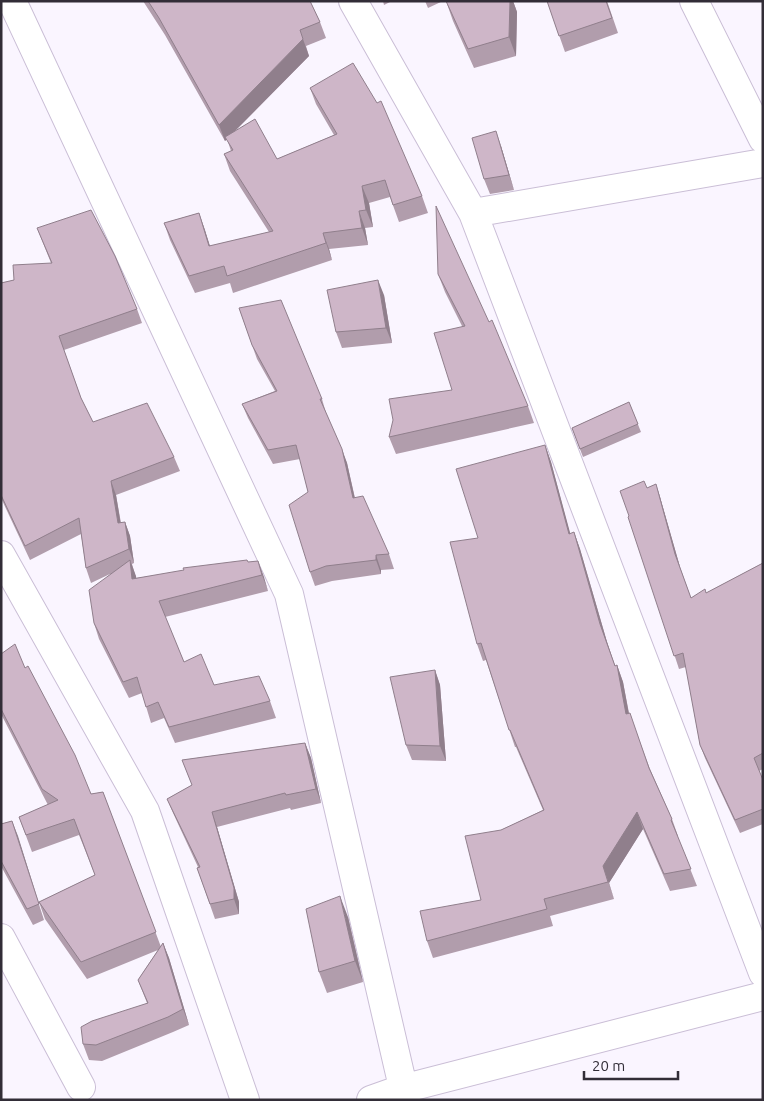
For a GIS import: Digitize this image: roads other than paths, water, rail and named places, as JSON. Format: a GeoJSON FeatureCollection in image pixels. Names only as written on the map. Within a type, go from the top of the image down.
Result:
{"type":"FeatureCollection","features":[{"type":"Feature","properties":{"kind":"street"},"geometry":{"type":"LineString","coordinates":[[12,1],[289,594],[404,1094]]}},
{"type":"Feature","properties":{"kind":"street"},"geometry":{"type":"LineString","coordinates":[[353,1],[473,213],[763,973]]}},
{"type":"Feature","properties":{"kind":"street"},"geometry":{"type":"LineString","coordinates":[[694,1],[763,139]]}},
{"type":"Feature","properties":{"kind":"street"},"geometry":{"type":"LineString","coordinates":[[473,213],[763,162]]}},
{"type":"Feature","properties":{"kind":"street"},"geometry":{"type":"LineString","coordinates":[[1,555],[145,811],[245,1100]]}},
{"type":"Feature","properties":{"kind":"street"},"geometry":{"type":"LineString","coordinates":[[1,938],[81,1087]]}},
{"type":"Feature","properties":{"kind":"street"},"geometry":{"type":"LineString","coordinates":[[371,1100],[404,1094],[763,996]]}}]}
